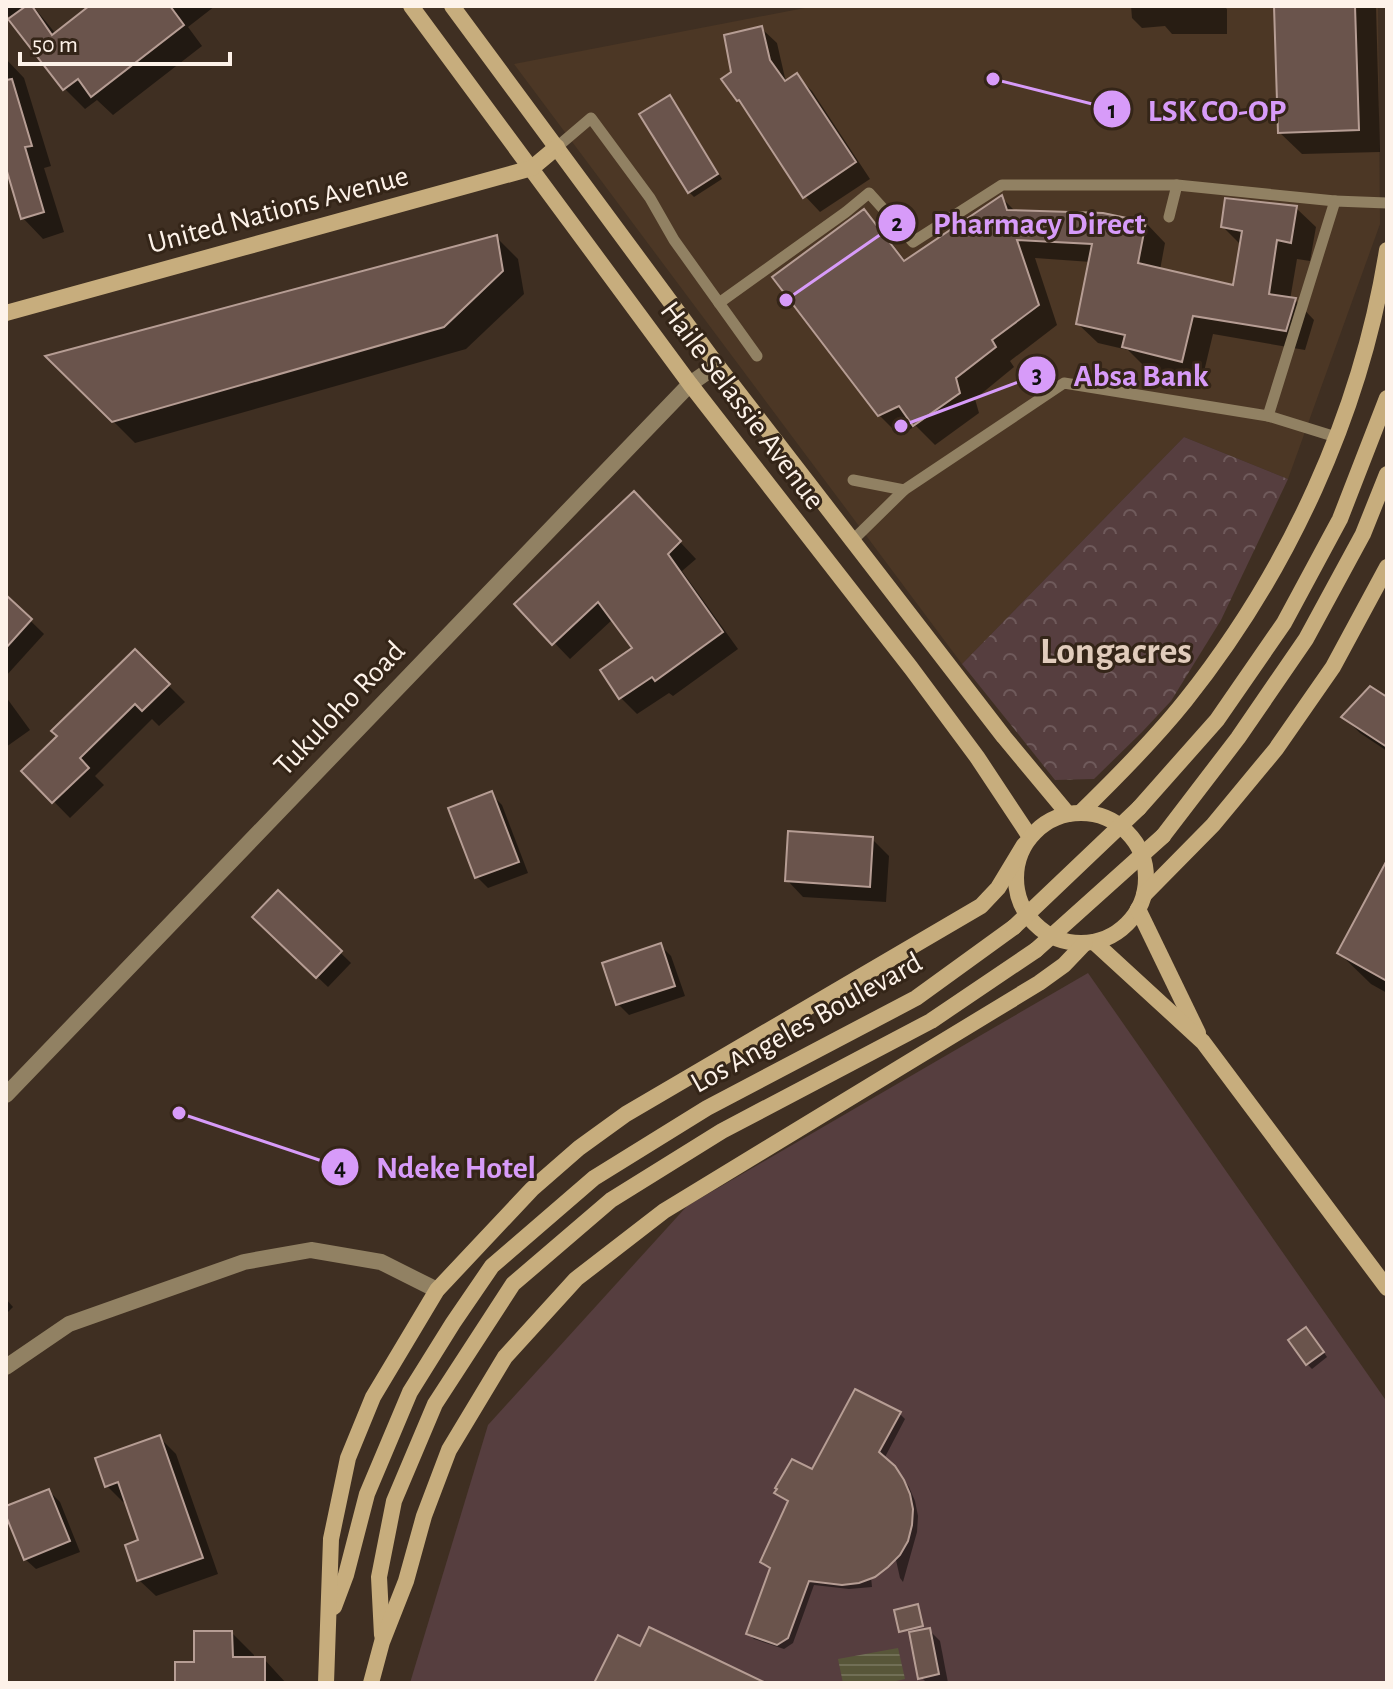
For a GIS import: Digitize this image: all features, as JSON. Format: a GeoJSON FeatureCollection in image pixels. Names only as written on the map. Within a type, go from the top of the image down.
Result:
{"type":"FeatureCollection","features":[{"type":"Feature","properties":{"kind":"main road","name":"Haile Selassie Avenue"},"geometry":{"type":"LineString","coordinates":[[411,6],[690,384],[977,757],[1027,841]]}},
{"type":"Feature","properties":{"kind":"main road","name":"Haile Selassie Avenue"},"geometry":{"type":"LineString","coordinates":[[452,6],[717,365],[1004,737],[1074,814]]}},
{"type":"Feature","properties":{"kind":"main road","name":"United Nations Avenue"},"geometry":{"type":"LineString","coordinates":[[6,313],[532,168],[557,147]]}},
{"type":"Feature","properties":{"kind":"main road"},"geometry":{"type":"LineString","coordinates":[[1074,814],[1145,748],[1185,702],[1230,640],[1271,575],[1306,508],[1336,437],[1362,361],[1387,250]]}},
{"type":"Feature","properties":{"kind":"main road","name":"Los Angeles Boulevard"},"geometry":{"type":"LineString","coordinates":[[328,1619],[346,1575],[367,1494],[410,1392],[492,1266],[594,1178],[707,1108],[916,998],[1014,927],[1139,808],[1217,720],[1284,623],[1340,519],[1387,398]]}},
{"type":"Feature","properties":{"kind":"main road","name":"Los Angeles Boulevard"},"geometry":{"type":"LineString","coordinates":[[382,1642],[379,1577],[394,1501],[435,1404],[513,1284],[611,1200],[722,1131],[931,1021],[1036,950],[1163,836],[1238,738],[1306,639],[1363,534],[1387,474]]}},
{"type":"Feature","properties":{"kind":"main road"},"geometry":{"type":"LineString","coordinates":[[1203,1042],[1141,902],[1146,880],[1140,851],[1132,838],[1122,828],[1095,814],[1074,814],[1043,825],[1027,841],[1019,856],[1016,879],[1020,902],[1025,913],[1041,930],[1074,943],[1090,942],[1119,930],[1133,917],[1141,902],[1213,825],[1276,749],[1333,667],[1387,567]]}},
{"type":"Feature","properties":{"kind":"main road","name":"Los Angeles Boulevard"},"geometry":{"type":"LineString","coordinates":[[326,1683],[331,1539],[348,1458],[373,1397],[437,1290],[532,1189],[579,1148],[626,1114],[981,906],[998,888],[1027,841]]}},
{"type":"Feature","properties":{"kind":"main road"},"geometry":{"type":"LineString","coordinates":[[1090,942],[1203,1042],[1387,1288]]}},
{"type":"Feature","properties":{"kind":"main road","name":"Los Angeles Boulevard"},"geometry":{"type":"LineString","coordinates":[[371,1683],[382,1642],[406,1581],[424,1516],[449,1450],[505,1357],[576,1279],[664,1211],[982,1020],[1064,965],[1090,942]]}},
{"type":"Feature","properties":{"kind":"street","name":"Tukuloho Road"},"geometry":{"type":"LineString","coordinates":[[6,1095],[690,384],[717,365]]}},
{"type":"Feature","properties":{"kind":"street"},"geometry":{"type":"LineString","coordinates":[[6,1367],[69,1324],[244,1262],[271,1257],[311,1250],[381,1262],[437,1290]]}},
{"type":"Feature","properties":{"kind":"lane"},"geometry":{"type":"LineString","coordinates":[[557,147],[591,118],[650,198],[674,240],[757,356]]}},
{"type":"Feature","properties":{"kind":"lane"},"geometry":{"type":"LineString","coordinates":[[719,303],[869,193],[913,242],[1002,185],[1177,185],[1335,201],[1387,203]]}},
{"type":"Feature","properties":{"kind":"lane"},"geometry":{"type":"LineString","coordinates":[[1169,217],[1177,185]]}},
{"type":"Feature","properties":{"kind":"lane"},"geometry":{"type":"LineString","coordinates":[[1268,416],[1335,201]]}},
{"type":"Feature","properties":{"kind":"lane"},"geometry":{"type":"LineString","coordinates":[[853,540],[904,490],[1064,383],[1268,416],[1336,437]]}},
{"type":"Feature","properties":{"kind":"lane"},"geometry":{"type":"LineString","coordinates":[[853,480],[904,490]]}},
{"type":"Feature","properties":{"kind":"shaded area"},"geometry":{"type":"Polygon","coordinates":[[[815,6],[1378,6],[1380,224],[1288,479],[1184,437],[962,664],[514,64],[815,6]]]}},
{"type":"Feature","properties":{"kind":"shaded area"},"geometry":{"type":"Polygon","coordinates":[[[898,1648],[905,1679],[887,1683],[843,1683],[838,1659],[898,1648]]]}},
{"type":"Feature","properties":{"kind":"green space"},"geometry":{"type":"Polygon","coordinates":[[[1184,437],[1288,479],[1221,620],[1171,701],[1094,779],[1055,780],[962,664],[1184,437]]]}},
{"type":"Feature","properties":{"kind":"green space"},"geometry":{"type":"Polygon","coordinates":[[[1088,973],[1387,1402],[1387,1683],[410,1683],[488,1425],[687,1206],[1088,973]]]}},
{"type":"Feature","properties":{"kind":"building"},"geometry":{"type":"Polygon","coordinates":[[[26,6],[32,6],[52,35],[89,6],[170,6],[184,25],[91,97],[78,79],[63,90],[8,19],[26,6]]]}},
{"type":"Feature","properties":{"kind":"building"},"geometry":{"type":"Polygon","coordinates":[[[1274,6],[1355,6],[1359,130],[1278,133],[1274,6]]]}},
{"type":"Feature","properties":{"kind":"building"},"geometry":{"type":"Polygon","coordinates":[[[762,26],[770,60],[785,81],[797,73],[856,162],[803,198],[739,100],[721,79],[731,72],[724,35],[762,26]]]}},
{"type":"Feature","properties":{"kind":"building"},"geometry":{"type":"Polygon","coordinates":[[[12,79],[32,146],[25,147],[44,212],[21,219],[6,168],[6,80],[12,79]]]}},
{"type":"Feature","properties":{"kind":"building"},"geometry":{"type":"Polygon","coordinates":[[[670,95],[718,174],[688,193],[639,114],[670,95]]]}},
{"type":"Feature","properties":{"kind":"building"},"geometry":{"type":"Polygon","coordinates":[[[1002,195],[1007,210],[1103,213],[1146,222],[1138,263],[1233,285],[1242,231],[1221,227],[1225,198],[1297,206],[1291,243],[1277,240],[1269,294],[1296,298],[1286,331],[1193,316],[1182,362],[1122,347],[1125,335],[1076,324],[1092,244],[1017,240],[1039,305],[992,340],[996,347],[956,378],[960,393],[913,426],[899,406],[878,416],[772,277],[864,209],[904,261],[1002,195]]]}},
{"type":"Feature","properties":{"kind":"building"},"geometry":{"type":"Polygon","coordinates":[[[497,235],[503,271],[444,327],[112,422],[45,356],[497,235]]]}},
{"type":"Feature","properties":{"kind":"building"},"geometry":{"type":"Polygon","coordinates":[[[634,491],[681,541],[668,554],[723,632],[655,681],[652,677],[619,699],[600,670],[632,648],[598,602],[552,645],[514,604],[634,491]]]}},
{"type":"Feature","properties":{"kind":"building"},"geometry":{"type":"Polygon","coordinates":[[[6,595],[32,619],[6,648],[6,595]]]}},
{"type":"Feature","properties":{"kind":"building"},"geometry":{"type":"Polygon","coordinates":[[[135,649],[170,684],[142,711],[135,704],[80,758],[89,768],[52,803],[21,771],[57,736],[51,731],[135,649]]]}},
{"type":"Feature","properties":{"kind":"building"},"geometry":{"type":"Polygon","coordinates":[[[1370,686],[1387,697],[1387,747],[1341,717],[1370,686]]]}},
{"type":"Feature","properties":{"kind":"building"},"geometry":{"type":"Polygon","coordinates":[[[492,791],[519,862],[475,878],[448,808],[492,791]]]}},
{"type":"Feature","properties":{"kind":"building"},"geometry":{"type":"Polygon","coordinates":[[[788,831],[873,837],[870,887],[785,881],[788,831]]]}},
{"type":"Feature","properties":{"kind":"building"},"geometry":{"type":"Polygon","coordinates":[[[1387,860],[1387,981],[1337,953],[1387,860]]]}},
{"type":"Feature","properties":{"kind":"building"},"geometry":{"type":"Polygon","coordinates":[[[278,890],[342,951],[316,978],[252,917],[278,890]]]}},
{"type":"Feature","properties":{"kind":"building"},"geometry":{"type":"Polygon","coordinates":[[[661,943],[675,986],[616,1005],[602,963],[661,943]]]}},
{"type":"Feature","properties":{"kind":"building"},"geometry":{"type":"Polygon","coordinates":[[[1306,1327],[1324,1352],[1306,1365],[1288,1340],[1306,1327]]]}},
{"type":"Feature","properties":{"kind":"building"},"geometry":{"type":"Polygon","coordinates":[[[855,1389],[901,1412],[879,1452],[895,1466],[910,1494],[913,1509],[908,1541],[900,1555],[875,1577],[842,1585],[809,1581],[788,1638],[777,1645],[746,1634],[770,1568],[760,1562],[788,1501],[774,1493],[775,1488],[792,1459],[812,1469],[855,1389]]]}},
{"type":"Feature","properties":{"kind":"building"},"geometry":{"type":"Polygon","coordinates":[[[160,1435],[203,1558],[137,1581],[125,1545],[138,1540],[118,1482],[105,1487],[95,1458],[160,1435]]]}},
{"type":"Feature","properties":{"kind":"building"},"geometry":{"type":"Polygon","coordinates":[[[49,1489],[70,1541],[24,1560],[6,1516],[6,1506],[49,1489]]]}},
{"type":"Feature","properties":{"kind":"building"},"geometry":{"type":"Polygon","coordinates":[[[918,1604],[923,1626],[899,1632],[894,1610],[918,1604]]]}},
{"type":"Feature","properties":{"kind":"building"},"geometry":{"type":"Polygon","coordinates":[[[649,1627],[766,1683],[594,1683],[618,1635],[640,1646],[649,1627]]]}},
{"type":"Feature","properties":{"kind":"building"},"geometry":{"type":"Polygon","coordinates":[[[930,1628],[939,1674],[918,1679],[909,1632],[930,1628]]]}},
{"type":"Feature","properties":{"kind":"building"},"geometry":{"type":"Polygon","coordinates":[[[194,1631],[232,1631],[233,1657],[265,1657],[265,1683],[175,1683],[175,1662],[194,1662],[194,1631]]]}},
{"type":"Feature","properties":{"kind":"place","name":"LSK CO-OP"},"geometry":{"type":"Point","coordinates":[993,79]}},
{"type":"Feature","properties":{"kind":"place","name":"Pharmacy Direct"},"geometry":{"type":"Point","coordinates":[786,300]}},
{"type":"Feature","properties":{"kind":"place","name":"Absa Bank"},"geometry":{"type":"Point","coordinates":[901,426]}},
{"type":"Feature","properties":{"kind":"place","name":"Ndeke Hotel"},"geometry":{"type":"Point","coordinates":[179,1113]}},
{"type":"Feature","properties":{"kind":"district","name":"Longacres"},"geometry":{"type":"Point","coordinates":[1116,650]}}]}
